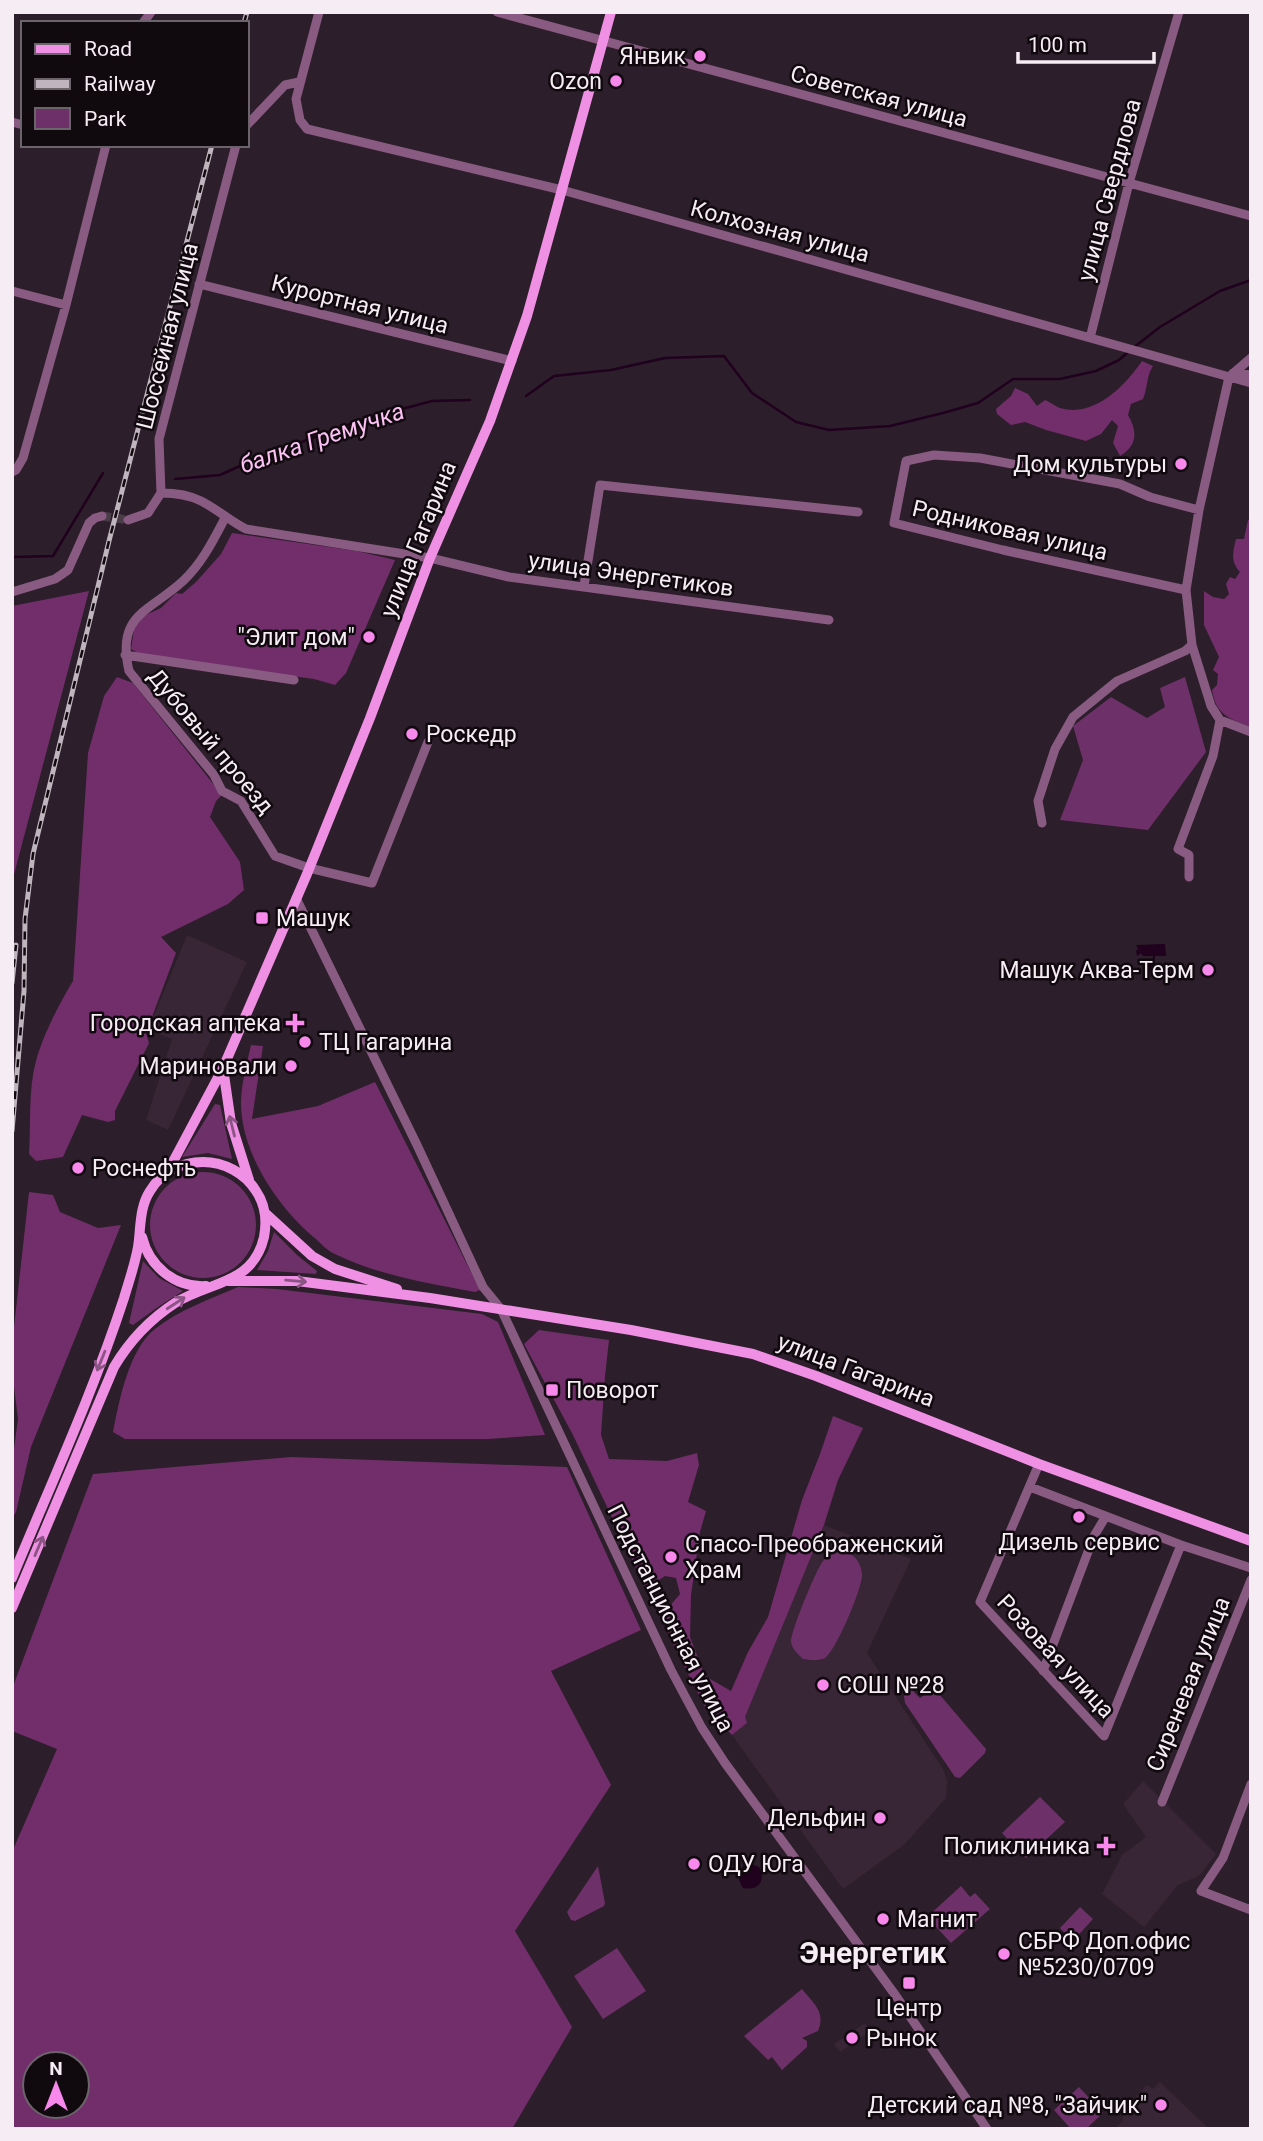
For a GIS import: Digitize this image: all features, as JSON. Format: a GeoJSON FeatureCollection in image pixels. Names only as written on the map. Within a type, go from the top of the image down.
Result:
{"type":"FeatureCollection","features":[{"type":"Feature","properties":{"kind":"main road","name":"улица Гагарина"},"geometry":{"type":"LineString","coordinates":[[167,1173],[223,1068],[309,869],[430,558],[505,380],[527,316],[611,12]]}},
{"type":"Feature","properties":{"kind":"main road"},"geometry":{"type":"LineString","coordinates":[[12,1608],[110,1376],[124,1350],[141,1329],[190,1294],[228,1281],[242,1273],[254,1261],[262,1246],[265,1213],[251,1183],[231,1123],[223,1068]]}},
{"type":"Feature","properties":{"kind":"main road"},"geometry":{"type":"LineString","coordinates":[[12,1578],[103,1356],[124,1297],[144,1202],[156,1182],[180,1166],[211,1162],[232,1169],[251,1183]]}},
{"type":"Feature","properties":{"kind":"main road"},"geometry":{"type":"LineString","coordinates":[[265,1213],[312,1256],[334,1269],[430,1298]]}},
{"type":"Feature","properties":{"kind":"main road"},"geometry":{"type":"LineString","coordinates":[[140,1230],[147,1252],[160,1270],[172,1279],[186,1284],[216,1285]]}},
{"type":"Feature","properties":{"kind":"main road"},"geometry":{"type":"LineString","coordinates":[[228,1281],[297,1281],[430,1298]]}},
{"type":"Feature","properties":{"kind":"main road","name":"улица Гагарина"},"geometry":{"type":"LineString","coordinates":[[430,1298],[631,1330],[753,1354],[1251,1541]]}},
{"type":"Feature","properties":{"kind":"street"},"geometry":{"type":"LineString","coordinates":[[248,124],[285,85],[299,82],[319,12]]}},
{"type":"Feature","properties":{"kind":"street","name":"улица Свердлова"},"geometry":{"type":"LineString","coordinates":[[1090,338],[1129,183],[1179,12]]}},
{"type":"Feature","properties":{"kind":"street","name":"Советская улица"},"geometry":{"type":"LineString","coordinates":[[494,15],[1251,216]]}},
{"type":"Feature","properties":{"kind":"street","name":"Колхозная улица"},"geometry":{"type":"LineString","coordinates":[[299,82],[296,99],[300,120],[307,129],[562,190],[1139,352],[1231,375],[1251,383]]}},
{"type":"Feature","properties":{"kind":"street"},"geometry":{"type":"LineString","coordinates":[[12,472],[23,458],[66,305],[103,147]]}},
{"type":"Feature","properties":{"kind":"street","name":"Шоссейная улица"},"geometry":{"type":"LineString","coordinates":[[161,493],[159,439],[235,147]]}},
{"type":"Feature","properties":{"kind":"street","name":"Курортная улица"},"geometry":{"type":"LineString","coordinates":[[199,284],[512,361]]}},
{"type":"Feature","properties":{"kind":"street"},"geometry":{"type":"LineString","coordinates":[[12,291],[66,305]]}},
{"type":"Feature","properties":{"kind":"street"},"geometry":{"type":"LineString","coordinates":[[1251,358],[1231,375],[1199,510],[1186,590],[1192,645],[1211,706],[1220,720],[1251,732]]}},
{"type":"Feature","properties":{"kind":"street","name":"Колхозная улица"},"geometry":{"type":"LineString","coordinates":[[1231,375],[1251,375]]}},
{"type":"Feature","properties":{"kind":"street","name":"Родниковая улица"},"geometry":{"type":"LineString","coordinates":[[1186,590],[894,523],[906,461],[934,456],[980,458],[1120,484],[1150,497],[1199,510]]}},
{"type":"Feature","properties":{"kind":"street"},"geometry":{"type":"LineString","coordinates":[[584,586],[600,485],[858,512]]}},
{"type":"Feature","properties":{"kind":"street"},"geometry":{"type":"LineString","coordinates":[[128,520],[148,513],[161,493]]}},
{"type":"Feature","properties":{"kind":"street","name":"улица Энергетиков"},"geometry":{"type":"LineString","coordinates":[[161,493],[176,493],[200,500],[246,529],[430,558],[509,577],[829,620]]}},
{"type":"Feature","properties":{"kind":"street"},"geometry":{"type":"LineString","coordinates":[[12,592],[55,579],[68,570],[89,523],[102,516]]}},
{"type":"Feature","properties":{"kind":"street"},"geometry":{"type":"LineString","coordinates":[[125,655],[132,622],[183,582],[203,559],[225,518]]}},
{"type":"Feature","properties":{"kind":"street"},"geometry":{"type":"LineString","coordinates":[[1042,823],[1038,802],[1055,749],[1073,717],[1117,681],[1185,651],[1192,645]]}},
{"type":"Feature","properties":{"kind":"street","name":"Дубовый проезд"},"geometry":{"type":"LineString","coordinates":[[294,680],[125,655],[129,671],[214,775],[222,791],[241,801],[275,856],[309,869],[372,883],[428,743]]}},
{"type":"Feature","properties":{"kind":"street"},"geometry":{"type":"LineString","coordinates":[[1189,877],[1189,855],[1178,849],[1213,756],[1220,720]]}},
{"type":"Feature","properties":{"kind":"street","name":"Подстанционная улица"},"geometry":{"type":"LineString","coordinates":[[296,898],[483,1287],[501,1309],[671,1670],[702,1728],[815,1888],[896,1996],[987,2129]]}},
{"type":"Feature","properties":{"kind":"street"},"geometry":{"type":"LineString","coordinates":[[1040,1464],[1030,1487],[1181,1545],[1251,1568]]}},
{"type":"Feature","properties":{"kind":"street","name":"Розовая улица"},"geometry":{"type":"LineString","coordinates":[[1030,1487],[980,1602],[1104,1736],[1181,1545]]}},
{"type":"Feature","properties":{"kind":"street"},"geometry":{"type":"LineString","coordinates":[[1043,1671],[1094,1536],[1106,1516]]}},
{"type":"Feature","properties":{"kind":"street","name":"Сиреневая улица"},"geometry":{"type":"LineString","coordinates":[[1162,1802],[1251,1580]]}},
{"type":"Feature","properties":{"kind":"street"},"geometry":{"type":"LineString","coordinates":[[1251,1784],[1223,1858],[1201,1891],[1251,1910]]}},
{"type":"Feature","properties":{"kind":"shaded area"},"geometry":{"type":"Polygon","coordinates":[[[1142,361],[1153,366],[1143,399],[1131,404],[1128,415],[1133,427],[1133,443],[1120,456],[1113,443],[1118,426],[1112,420],[1101,434],[1086,441],[1025,422],[1011,425],[997,414],[996,409],[1011,396],[1015,388],[1028,394],[1037,406],[1045,400],[1060,408],[1073,410],[1096,404],[1118,389],[1142,361]]]}},
{"type":"Feature","properties":{"kind":"shaded area"},"geometry":{"type":"Polygon","coordinates":[[[1251,519],[1251,727],[1224,714],[1214,698],[1212,690],[1217,685],[1218,674],[1213,670],[1219,657],[1204,625],[1204,591],[1213,597],[1224,599],[1229,594],[1226,584],[1230,577],[1235,579],[1240,572],[1233,552],[1236,539],[1244,539],[1248,520],[1251,519]]]}},
{"type":"Feature","properties":{"kind":"shaded area"},"geometry":{"type":"Polygon","coordinates":[[[232,533],[357,551],[395,560],[346,673],[335,685],[314,679],[142,655],[131,649],[134,629],[141,617],[161,608],[176,593],[182,594],[196,582],[221,554],[232,533]]]}},
{"type":"Feature","properties":{"kind":"shaded area"},"geometry":{"type":"Polygon","coordinates":[[[89,591],[12,882],[12,606],[89,591]]]}},
{"type":"Feature","properties":{"kind":"shaded area"},"geometry":{"type":"Polygon","coordinates":[[[117,677],[133,683],[222,795],[216,801],[210,817],[240,862],[244,890],[228,904],[161,937],[176,953],[146,1033],[149,1043],[115,1111],[115,1120],[108,1122],[82,1115],[63,1157],[36,1161],[29,1154],[33,1072],[47,1030],[73,981],[88,753],[104,696],[117,677]]]}},
{"type":"Feature","properties":{"kind":"shaded area"},"geometry":{"type":"Polygon","coordinates":[[[187,935],[247,962],[168,1130],[146,1120],[172,1039],[148,1030],[187,935]]]}},
{"type":"Feature","properties":{"kind":"shaded area"},"geometry":{"type":"Polygon","coordinates":[[[1165,944],[1166,956],[1155,956],[1156,970],[1146,971],[1145,963],[1152,963],[1153,956],[1143,956],[1141,953],[1137,956],[1136,945],[1165,944]]]}},
{"type":"Feature","properties":{"kind":"shaded area"},"geometry":{"type":"Polygon","coordinates":[[[251,1045],[263,1046],[252,1119],[318,1106],[375,1082],[480,1290],[475,1292],[405,1278],[354,1262],[323,1246],[288,1212],[264,1178],[247,1141],[241,1096],[251,1045]]]}},
{"type":"Feature","properties":{"kind":"shaded area"},"geometry":{"type":"Polygon","coordinates":[[[29,1192],[53,1195],[60,1212],[98,1228],[121,1225],[31,1447],[12,1519],[12,1463],[18,1419],[12,1371],[12,1345],[29,1192]]]}},
{"type":"Feature","properties":{"kind":"shaded area"},"geometry":{"type":"Polygon","coordinates":[[[238,1287],[277,1289],[482,1314],[498,1322],[545,1435],[488,1439],[125,1439],[113,1432],[126,1376],[146,1338],[174,1316],[238,1287]]]}},
{"type":"Feature","properties":{"kind":"shaded area"},"geometry":{"type":"Polygon","coordinates":[[[539,1330],[609,1340],[601,1435],[609,1459],[667,1461],[697,1453],[699,1465],[688,1502],[706,1511],[700,1532],[691,1595],[690,1637],[705,1676],[731,1691],[748,1652],[768,1617],[802,1500],[833,1416],[863,1428],[838,1480],[824,1525],[745,1717],[747,1723],[732,1735],[711,1719],[669,1636],[663,1614],[680,1594],[676,1578],[665,1576],[646,1589],[573,1435],[524,1344],[539,1330]]]}},
{"type":"Feature","properties":{"kind":"shaded area"},"geometry":{"type":"Polygon","coordinates":[[[291,1457],[567,1467],[641,1630],[551,1671],[611,1785],[515,1931],[572,2027],[512,2129],[12,2129],[12,1852],[57,1749],[12,1731],[12,1689],[93,1474],[291,1457]]]}},
{"type":"Feature","properties":{"kind":"shaded area","name":"СОШ №28"},"geometry":{"type":"Polygon","coordinates":[[[824,1525],[911,1559],[867,1653],[943,1769],[947,1780],[946,1798],[905,1844],[843,1889],[732,1735],[747,1723],[744,1718],[824,1525]]]}},
{"type":"Feature","properties":{"kind":"shaded area"},"geometry":{"type":"Polygon","coordinates":[[[1143,1781],[1216,1854],[1199,1876],[1178,1885],[1144,1927],[1102,1894],[1122,1855],[1146,1837],[1123,1804],[1143,1781]]]}},
{"type":"Feature","properties":{"kind":"shaded area"},"geometry":{"type":"Polygon","coordinates":[[[748,1863],[759,1867],[762,1877],[760,1884],[749,1889],[743,1888],[739,1880],[743,1866],[748,1863]]]}},
{"type":"Feature","properties":{"kind":"shaded area","name":"Рынок"},"geometry":{"type":"Polygon","coordinates":[[[865,2023],[870,2031],[840,2052],[834,2044],[865,2023]]]}},
{"type":"Feature","properties":{"kind":"shaded area","name":"Детский сад №8, \"Зайчик\""},"geometry":{"type":"Polygon","coordinates":[[[1160,2082],[1209,2129],[1115,2129],[1123,2120],[1122,2111],[1147,2085],[1153,2089],[1160,2082]]]}},
{"type":"Feature","properties":{"kind":"green space"},"geometry":{"type":"Polygon","coordinates":[[[1185,677],[1206,752],[1148,830],[1060,820],[1083,760],[1073,726],[1111,697],[1147,718],[1165,707],[1160,688],[1185,677]]]}},
{"type":"Feature","properties":{"kind":"green space"},"geometry":{"type":"Polygon","coordinates":[[[215,1104],[220,1105],[232,1159],[208,1153],[182,1157],[215,1104]]]}},
{"type":"Feature","properties":{"kind":"green space"},"geometry":{"type":"Polygon","coordinates":[[[203,1172],[223,1176],[240,1188],[252,1205],[256,1225],[252,1245],[240,1262],[223,1274],[203,1278],[183,1274],[166,1262],[154,1245],[150,1225],[154,1205],[166,1188],[183,1176],[203,1172]]]}},
{"type":"Feature","properties":{"kind":"green space"},"geometry":{"type":"Polygon","coordinates":[[[274,1232],[317,1271],[316,1274],[257,1270],[268,1251],[274,1232]]]}},
{"type":"Feature","properties":{"kind":"green space"},"geometry":{"type":"Polygon","coordinates":[[[143,1261],[159,1278],[183,1291],[133,1325],[129,1323],[143,1261]]]}},
{"type":"Feature","properties":{"kind":"green space"},"geometry":{"type":"Polygon","coordinates":[[[842,1551],[853,1556],[862,1574],[854,1604],[830,1653],[820,1660],[803,1659],[791,1642],[799,1614],[823,1561],[842,1551]]]}},
{"type":"Feature","properties":{"kind":"green space"},"geometry":{"type":"Polygon","coordinates":[[[934,1688],[986,1749],[960,1778],[955,1777],[905,1703],[904,1696],[911,1689],[920,1698],[934,1688]]]}},
{"type":"Feature","properties":{"kind":"green space"},"geometry":{"type":"Polygon","coordinates":[[[1040,1797],[1065,1822],[1026,1858],[1002,1833],[1040,1797]]]}},
{"type":"Feature","properties":{"kind":"green space"},"geometry":{"type":"Polygon","coordinates":[[[598,1866],[604,1906],[575,1921],[571,1920],[567,1912],[598,1866]]]}},
{"type":"Feature","properties":{"kind":"green space"},"geometry":{"type":"Polygon","coordinates":[[[961,1886],[970,1897],[975,1893],[990,1909],[951,1943],[927,1917],[961,1886]]]}},
{"type":"Feature","properties":{"kind":"green space"},"geometry":{"type":"Polygon","coordinates":[[[1080,1907],[1093,1919],[1073,1941],[1060,1928],[1080,1907]]]}},
{"type":"Feature","properties":{"kind":"green space"},"geometry":{"type":"Polygon","coordinates":[[[617,1948],[646,1991],[603,2019],[574,1976],[617,1948]]]}},
{"type":"Feature","properties":{"kind":"green space"},"geometry":{"type":"Polygon","coordinates":[[[802,1989],[818,2008],[820,2024],[818,2031],[802,2038],[807,2041],[807,2047],[782,2070],[772,2057],[768,2060],[744,2036],[802,1989]]]}},
{"type":"Feature","properties":{"kind":"green space"},"geometry":{"type":"Polygon","coordinates":[[[1079,2087],[1103,2113],[1086,2129],[1071,2129],[1054,2110],[1079,2087]]]}},
{"type":"Feature","properties":{"kind":"waterway","name":"балка Гремучка"},"geometry":{"type":"LineString","coordinates":[[1133,348],[1160,327],[1220,291],[1251,280]]}},
{"type":"Feature","properties":{"kind":"waterway","name":"балка Гремучка"},"geometry":{"type":"LineString","coordinates":[[526,396],[554,376],[611,370],[665,358],[724,356],[752,393],[796,422],[829,430],[890,426],[978,403],[1013,379],[1060,379],[1096,371],[1119,360],[1128,352]]}},
{"type":"Feature","properties":{"kind":"waterway","name":"балка Гремучка"},"geometry":{"type":"LineString","coordinates":[[175,479],[220,475],[364,419],[432,401],[470,400]]}},
{"type":"Feature","properties":{"kind":"waterway","name":"балка Гремучка"},"geometry":{"type":"LineString","coordinates":[[12,557],[53,556],[103,473]]}},
{"type":"Feature","properties":{"kind":"tunnel"},"geometry":{"type":"LineString","coordinates":[[102,516],[128,520]]}},
{"type":"Feature","properties":{"kind":"railway"},"geometry":{"type":"LineString","coordinates":[[245,21],[247,12]]}},
{"type":"Feature","properties":{"kind":"railway"},"geometry":{"type":"LineString","coordinates":[[12,1131],[24,991],[25,919],[33,854],[109,541],[211,147]]}},
{"type":"Feature","properties":{"kind":"railway"},"geometry":{"type":"LineString","coordinates":[[12,983],[16,945]]}},
{"type":"Feature","properties":{"kind":"place","name":"Янвик"},"geometry":{"type":"Point","coordinates":[700,56]}},
{"type":"Feature","properties":{"kind":"place","name":"Ozon"},"geometry":{"type":"Point","coordinates":[616,81]}},
{"type":"Feature","properties":{"kind":"place","name":"Дом культуры"},"geometry":{"type":"Point","coordinates":[1181,464]}},
{"type":"Feature","properties":{"kind":"place","name":"\"Элит дом\""},"geometry":{"type":"Point","coordinates":[369,637]}},
{"type":"Feature","properties":{"kind":"place","name":"Роскедр"},"geometry":{"type":"Point","coordinates":[412,734]}},
{"type":"Feature","properties":{"kind":"place","name":"Машук"},"geometry":{"type":"Point","coordinates":[262,918]}},
{"type":"Feature","properties":{"kind":"place","name":"Машук Аква-Терм"},"geometry":{"type":"Point","coordinates":[1208,970]}},
{"type":"Feature","properties":{"kind":"place","name":"Городская аптека"},"geometry":{"type":"Point","coordinates":[295,1023]}},
{"type":"Feature","properties":{"kind":"place","name":"ТЦ Гагарина"},"geometry":{"type":"Point","coordinates":[305,1042]}},
{"type":"Feature","properties":{"kind":"place","name":"Мариновали"},"geometry":{"type":"Point","coordinates":[291,1066]}},
{"type":"Feature","properties":{"kind":"place","name":"Роснефть"},"geometry":{"type":"Point","coordinates":[78,1168]}},
{"type":"Feature","properties":{"kind":"place","name":"Поворот"},"geometry":{"type":"Point","coordinates":[552,1390]}},
{"type":"Feature","properties":{"kind":"place","name":"Дизель сервис"},"geometry":{"type":"Point","coordinates":[1079,1517]}},
{"type":"Feature","properties":{"kind":"place","name":"Спасо-Преображенский Храм"},"geometry":{"type":"Point","coordinates":[671,1557]}},
{"type":"Feature","properties":{"kind":"place","name":"СОШ №28"},"geometry":{"type":"Point","coordinates":[823,1685]}},
{"type":"Feature","properties":{"kind":"place","name":"Дельфин"},"geometry":{"type":"Point","coordinates":[880,1818]}},
{"type":"Feature","properties":{"kind":"place","name":"Поликлиника"},"geometry":{"type":"Point","coordinates":[1106,1846]}},
{"type":"Feature","properties":{"kind":"place","name":"ОДУ Юга"},"geometry":{"type":"Point","coordinates":[694,1864]}},
{"type":"Feature","properties":{"kind":"place","name":"Магнит"},"geometry":{"type":"Point","coordinates":[883,1919]}},
{"type":"Feature","properties":{"kind":"place","name":"СБРФ Доп.офис №5230/0709"},"geometry":{"type":"Point","coordinates":[1004,1954]}},
{"type":"Feature","properties":{"kind":"place","name":"Центр"},"geometry":{"type":"Point","coordinates":[909,1983]}},
{"type":"Feature","properties":{"kind":"place","name":"Рынок"},"geometry":{"type":"Point","coordinates":[852,2038]}},
{"type":"Feature","properties":{"kind":"place","name":"Детский сад №8, \"Зайчик\""},"geometry":{"type":"Point","coordinates":[1161,2105]}},
{"type":"Feature","properties":{"kind":"district","name":"Энергетик"},"geometry":{"type":"Point","coordinates":[873,1953]}}]}
